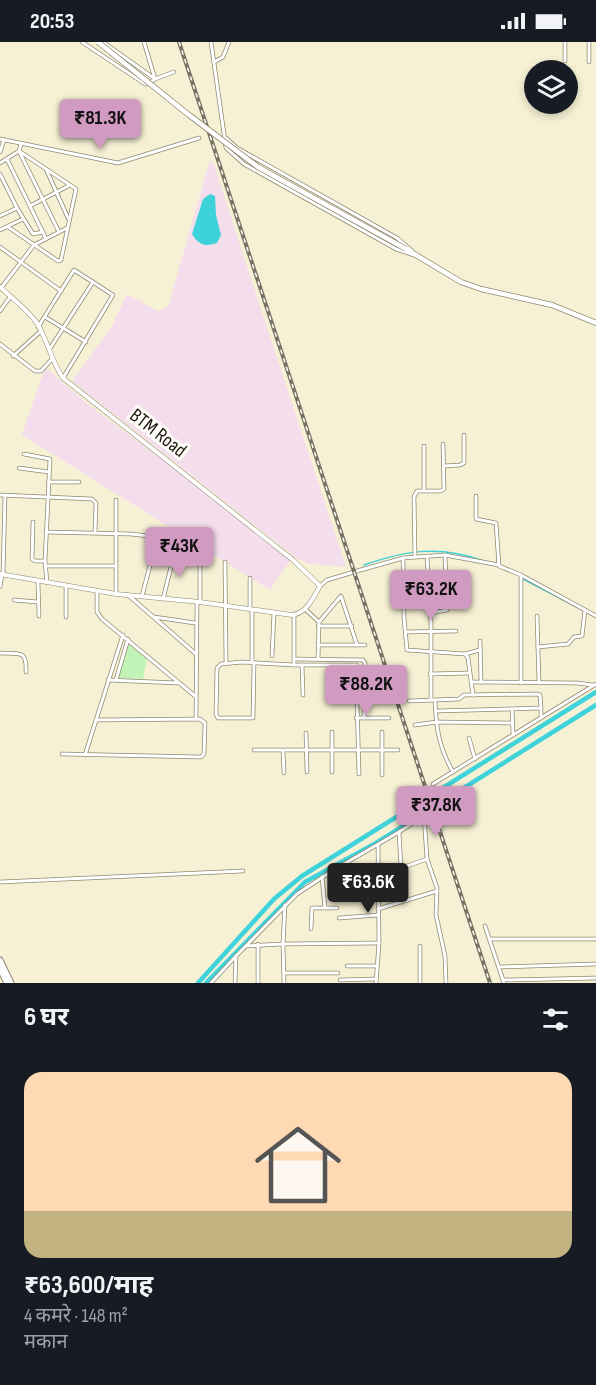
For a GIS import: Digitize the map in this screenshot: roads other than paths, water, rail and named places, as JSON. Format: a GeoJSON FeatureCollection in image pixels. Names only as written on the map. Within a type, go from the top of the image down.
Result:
{"type":"FeatureCollection","features":[{"type":"Feature","properties":{"kind":"highway"},"geometry":{"type":"LineString","coordinates":[[0,960],[9,983]]}},
{"type":"Feature","properties":{"kind":"highway"},"geometry":{"type":"LineString","coordinates":[[0,969],[9,983]]}},
{"type":"Feature","properties":{"kind":"main road"},"geometry":{"type":"LineString","coordinates":[[98,42],[258,167],[461,282],[481,289],[552,305],[596,323]]}},
{"type":"Feature","properties":{"kind":"street"},"geometry":{"type":"LineString","coordinates":[[82,42],[145,84],[174,72]]}},
{"type":"Feature","properties":{"kind":"street"},"geometry":{"type":"LineString","coordinates":[[103,42],[155,79]]}},
{"type":"Feature","properties":{"kind":"street"},"geometry":{"type":"LineString","coordinates":[[144,42],[155,79]]}},
{"type":"Feature","properties":{"kind":"street"},"geometry":{"type":"LineString","coordinates":[[211,42],[226,148],[244,164],[396,249],[416,255]]}},
{"type":"Feature","properties":{"kind":"street"},"geometry":{"type":"LineString","coordinates":[[214,62],[223,57],[229,42]]}},
{"type":"Feature","properties":{"kind":"street"},"geometry":{"type":"LineString","coordinates":[[565,42],[565,60]]}},
{"type":"Feature","properties":{"kind":"street"},"geometry":{"type":"LineString","coordinates":[[588,62],[589,42]]}},
{"type":"Feature","properties":{"kind":"street"},"geometry":{"type":"LineString","coordinates":[[589,49],[596,49]]}},
{"type":"Feature","properties":{"kind":"street"},"geometry":{"type":"LineString","coordinates":[[225,136],[237,148],[398,238],[416,255]]}},
{"type":"Feature","properties":{"kind":"street"},"geometry":{"type":"LineString","coordinates":[[0,152],[2,140],[118,163],[199,138]]}},
{"type":"Feature","properties":{"kind":"street"},"geometry":{"type":"LineString","coordinates":[[0,163],[19,151],[21,144]]}},
{"type":"Feature","properties":{"kind":"street"},"geometry":{"type":"LineString","coordinates":[[8,227],[60,261],[76,192],[74,187],[19,151]]}},
{"type":"Feature","properties":{"kind":"street"},"geometry":{"type":"LineString","coordinates":[[19,151],[59,232]]}},
{"type":"Feature","properties":{"kind":"street"},"geometry":{"type":"LineString","coordinates":[[7,159],[46,239]]}},
{"type":"Feature","properties":{"kind":"street"},"geometry":{"type":"LineString","coordinates":[[46,169],[69,219]]}},
{"type":"Feature","properties":{"kind":"street"},"geometry":{"type":"LineString","coordinates":[[0,174],[23,219],[34,235],[43,232]]}},
{"type":"Feature","properties":{"kind":"street"},"geometry":{"type":"LineString","coordinates":[[30,206],[70,185]]}},
{"type":"Feature","properties":{"kind":"street"},"geometry":{"type":"LineString","coordinates":[[0,192],[7,189]]}},
{"type":"Feature","properties":{"kind":"street"},"geometry":{"type":"LineString","coordinates":[[0,216],[17,208]]}},
{"type":"Feature","properties":{"kind":"street"},"geometry":{"type":"LineString","coordinates":[[0,230],[23,219]]}},
{"type":"Feature","properties":{"kind":"street"},"geometry":{"type":"LineString","coordinates":[[0,288],[34,245],[67,228]]}},
{"type":"Feature","properties":{"kind":"street"},"geometry":{"type":"LineString","coordinates":[[0,247],[61,291]]}},
{"type":"Feature","properties":{"kind":"street"},"geometry":{"type":"LineString","coordinates":[[13,356],[40,329],[74,270],[112,293],[113,297],[63,378]]}},
{"type":"Feature","properties":{"kind":"street"},"geometry":{"type":"LineString","coordinates":[[49,350],[93,282]]}},
{"type":"Feature","properties":{"kind":"street","name":"BTM Road"},"geometry":{"type":"LineString","coordinates":[[0,288],[28,312],[40,329],[55,367],[63,378],[284,553],[320,586]]}},
{"type":"Feature","properties":{"kind":"street"},"geometry":{"type":"LineString","coordinates":[[0,311],[10,297]]}},
{"type":"Feature","properties":{"kind":"street"},"geometry":{"type":"LineString","coordinates":[[45,317],[86,342]]}},
{"type":"Feature","properties":{"kind":"street"},"geometry":{"type":"LineString","coordinates":[[0,344],[35,371],[41,371],[52,359]]}},
{"type":"Feature","properties":{"kind":"street"},"geometry":{"type":"LineString","coordinates":[[444,466],[464,463],[464,435]]}},
{"type":"Feature","properties":{"kind":"street"},"geometry":{"type":"LineString","coordinates":[[415,553],[414,497],[417,491],[443,490],[443,444]]}},
{"type":"Feature","properties":{"kind":"street"},"geometry":{"type":"LineString","coordinates":[[424,446],[424,490]]}},
{"type":"Feature","properties":{"kind":"street"},"geometry":{"type":"LineString","coordinates":[[24,454],[49,458],[45,561],[47,583]]}},
{"type":"Feature","properties":{"kind":"street"},"geometry":{"type":"LineString","coordinates":[[19,468],[49,472]]}},
{"type":"Feature","properties":{"kind":"street"},"geometry":{"type":"LineString","coordinates":[[48,482],[79,482]]}},
{"type":"Feature","properties":{"kind":"street"},"geometry":{"type":"LineString","coordinates":[[0,495],[95,500],[95,533]]}},
{"type":"Feature","properties":{"kind":"street"},"geometry":{"type":"LineString","coordinates":[[0,587],[2,515],[5,496]]}},
{"type":"Feature","properties":{"kind":"street"},"geometry":{"type":"LineString","coordinates":[[476,496],[476,519],[496,523],[499,566]]}},
{"type":"Feature","properties":{"kind":"street"},"geometry":{"type":"LineString","coordinates":[[116,500],[116,594]]}},
{"type":"Feature","properties":{"kind":"street"},"geometry":{"type":"LineString","coordinates":[[33,522],[32,559],[45,561]]}},
{"type":"Feature","properties":{"kind":"street"},"geometry":{"type":"LineString","coordinates":[[46,532],[116,533],[166,538]]}},
{"type":"Feature","properties":{"kind":"street"},"geometry":{"type":"LineString","coordinates":[[163,599],[175,551]]}},
{"type":"Feature","properties":{"kind":"street"},"geometry":{"type":"LineString","coordinates":[[2,574],[66,587],[294,615],[305,609],[320,586],[327,580],[415,553],[427,556],[445,555],[499,566],[521,574],[596,615]]}},
{"type":"Feature","properties":{"kind":"street"},"geometry":{"type":"LineString","coordinates":[[141,597],[153,554]]}},
{"type":"Feature","properties":{"kind":"street"},"geometry":{"type":"LineString","coordinates":[[431,613],[447,610],[445,555]]}},
{"type":"Feature","properties":{"kind":"street"},"geometry":{"type":"LineString","coordinates":[[427,556],[432,632],[430,674],[433,700],[441,748],[453,772]]}},
{"type":"Feature","properties":{"kind":"street"},"geometry":{"type":"LineString","coordinates":[[403,558],[408,652],[465,654],[480,650]]}},
{"type":"Feature","properties":{"kind":"street"},"geometry":{"type":"LineString","coordinates":[[196,719],[196,623],[200,559]]}},
{"type":"Feature","properties":{"kind":"street"},"geometry":{"type":"LineString","coordinates":[[225,562],[226,663]]}},
{"type":"Feature","properties":{"kind":"street"},"geometry":{"type":"LineString","coordinates":[[45,566],[116,566]]}},
{"type":"Feature","properties":{"kind":"street"},"geometry":{"type":"LineString","coordinates":[[521,574],[521,683]]}},
{"type":"Feature","properties":{"kind":"street"},"geometry":{"type":"LineString","coordinates":[[250,579],[253,663],[253,718],[219,719],[216,714],[217,668],[221,664],[253,663],[294,666],[356,665]]}},
{"type":"Feature","properties":{"kind":"street"},"geometry":{"type":"LineString","coordinates":[[38,582],[39,616]]}},
{"type":"Feature","properties":{"kind":"street"},"geometry":{"type":"LineString","coordinates":[[66,587],[66,617]]}},
{"type":"Feature","properties":{"kind":"street"},"geometry":{"type":"LineString","coordinates":[[97,591],[97,612],[102,619],[195,696]]}},
{"type":"Feature","properties":{"kind":"street"},"geometry":{"type":"LineString","coordinates":[[128,595],[196,654]]}},
{"type":"Feature","properties":{"kind":"street"},"geometry":{"type":"LineString","coordinates":[[318,659],[319,624],[341,596],[357,645]]}},
{"type":"Feature","properties":{"kind":"street"},"geometry":{"type":"LineString","coordinates":[[14,600],[38,602]]}},
{"type":"Feature","properties":{"kind":"street"},"geometry":{"type":"LineString","coordinates":[[305,609],[319,624],[352,626]]}},
{"type":"Feature","properties":{"kind":"street"},"geometry":{"type":"LineString","coordinates":[[538,647],[568,644],[576,636],[582,636],[585,610]]}},
{"type":"Feature","properties":{"kind":"street"},"geometry":{"type":"LineString","coordinates":[[272,656],[274,612]]}},
{"type":"Feature","properties":{"kind":"street"},"geometry":{"type":"LineString","coordinates":[[294,615],[294,666]]}},
{"type":"Feature","properties":{"kind":"street"},"geometry":{"type":"LineString","coordinates":[[537,616],[538,683]]}},
{"type":"Feature","properties":{"kind":"street"},"geometry":{"type":"LineString","coordinates":[[152,617],[196,623]]}},
{"type":"Feature","properties":{"kind":"street"},"geometry":{"type":"LineString","coordinates":[[406,632],[456,632]]}},
{"type":"Feature","properties":{"kind":"street"},"geometry":{"type":"LineString","coordinates":[[85,755],[123,635]]}},
{"type":"Feature","properties":{"kind":"street"},"geometry":{"type":"LineString","coordinates":[[116,680],[128,639]]}},
{"type":"Feature","properties":{"kind":"street"},"geometry":{"type":"LineString","coordinates":[[480,641],[482,682]]}},
{"type":"Feature","properties":{"kind":"street"},"geometry":{"type":"LineString","coordinates":[[318,645],[364,645]]}},
{"type":"Feature","properties":{"kind":"street"},"geometry":{"type":"LineString","coordinates":[[0,653],[25,656],[26,672]]}},
{"type":"Feature","properties":{"kind":"street"},"geometry":{"type":"LineString","coordinates":[[465,654],[468,658],[473,695]]}},
{"type":"Feature","properties":{"kind":"street"},"geometry":{"type":"LineString","coordinates":[[294,659],[363,660],[365,663],[364,718]]}},
{"type":"Feature","properties":{"kind":"street"},"geometry":{"type":"LineString","coordinates":[[356,659],[359,774]]}},
{"type":"Feature","properties":{"kind":"street"},"geometry":{"type":"LineString","coordinates":[[302,665],[303,694]]}},
{"type":"Feature","properties":{"kind":"street"},"geometry":{"type":"LineString","coordinates":[[430,674],[469,673]]}},
{"type":"Feature","properties":{"kind":"street"},"geometry":{"type":"LineString","coordinates":[[108,680],[178,683]]}},
{"type":"Feature","properties":{"kind":"street"},"geometry":{"type":"LineString","coordinates":[[471,682],[595,685]]}},
{"type":"Feature","properties":{"kind":"street"},"geometry":{"type":"LineString","coordinates":[[433,784],[595,685]]}},
{"type":"Feature","properties":{"kind":"street"},"geometry":{"type":"LineString","coordinates":[[409,701],[459,699],[462,696],[473,695],[537,694],[540,695],[541,718]]}},
{"type":"Feature","properties":{"kind":"street"},"geometry":{"type":"LineString","coordinates":[[365,697],[382,696]]}},
{"type":"Feature","properties":{"kind":"street"},"geometry":{"type":"LineString","coordinates":[[436,711],[541,708]]}},
{"type":"Feature","properties":{"kind":"street"},"geometry":{"type":"LineString","coordinates":[[512,709],[514,735]]}},
{"type":"Feature","properties":{"kind":"street"},"geometry":{"type":"LineString","coordinates":[[356,718],[389,718]]}},
{"type":"Feature","properties":{"kind":"street"},"geometry":{"type":"LineString","coordinates":[[62,754],[201,756],[205,750],[205,723],[202,720],[96,720]]}},
{"type":"Feature","properties":{"kind":"street"},"geometry":{"type":"LineString","coordinates":[[415,725],[513,723]]}},
{"type":"Feature","properties":{"kind":"street"},"geometry":{"type":"LineString","coordinates":[[332,732],[332,772]]}},
{"type":"Feature","properties":{"kind":"street"},"geometry":{"type":"LineString","coordinates":[[382,732],[382,775]]}},
{"type":"Feature","properties":{"kind":"street"},"geometry":{"type":"LineString","coordinates":[[306,733],[307,772]]}},
{"type":"Feature","properties":{"kind":"street"},"geometry":{"type":"LineString","coordinates":[[469,738],[475,759]]}},
{"type":"Feature","properties":{"kind":"street"},"geometry":{"type":"LineString","coordinates":[[254,750],[398,750]]}},
{"type":"Feature","properties":{"kind":"street"},"geometry":{"type":"LineString","coordinates":[[283,750],[284,773]]}},
{"type":"Feature","properties":{"kind":"street"},"geometry":{"type":"LineString","coordinates":[[212,983],[286,903],[322,877],[431,811]]}},
{"type":"Feature","properties":{"kind":"street"},"geometry":{"type":"LineString","coordinates":[[424,815],[427,860],[437,891],[436,915],[445,956],[446,983]]}},
{"type":"Feature","properties":{"kind":"street"},"geometry":{"type":"LineString","coordinates":[[399,832],[401,867]]}},
{"type":"Feature","properties":{"kind":"street"},"geometry":{"type":"LineString","coordinates":[[340,980],[376,981],[379,944],[378,845]]}},
{"type":"Feature","properties":{"kind":"street"},"geometry":{"type":"LineString","coordinates":[[340,866],[401,867],[427,860]]}},
{"type":"Feature","properties":{"kind":"street"},"geometry":{"type":"LineString","coordinates":[[0,882],[243,871]]}},
{"type":"Feature","properties":{"kind":"street"},"geometry":{"type":"LineString","coordinates":[[322,877],[325,908]]}},
{"type":"Feature","properties":{"kind":"street"},"geometry":{"type":"LineString","coordinates":[[378,909],[437,891]]}},
{"type":"Feature","properties":{"kind":"street"},"geometry":{"type":"LineString","coordinates":[[284,983],[283,944],[286,903]]}},
{"type":"Feature","properties":{"kind":"street"},"geometry":{"type":"LineString","coordinates":[[311,929],[311,909],[337,908]]}},
{"type":"Feature","properties":{"kind":"street"},"geometry":{"type":"LineString","coordinates":[[339,918],[378,915]]}},
{"type":"Feature","properties":{"kind":"street"},"geometry":{"type":"LineString","coordinates":[[486,926],[504,982],[596,978]]}},
{"type":"Feature","properties":{"kind":"street"},"geometry":{"type":"LineString","coordinates":[[490,939],[596,939]]}},
{"type":"Feature","properties":{"kind":"street"},"geometry":{"type":"LineString","coordinates":[[246,946],[258,944],[379,944]]}},
{"type":"Feature","properties":{"kind":"street"},"geometry":{"type":"LineString","coordinates":[[258,944],[258,983]]}},
{"type":"Feature","properties":{"kind":"street"},"geometry":{"type":"LineString","coordinates":[[420,946],[420,983]]}},
{"type":"Feature","properties":{"kind":"street"},"geometry":{"type":"LineString","coordinates":[[235,983],[236,956]]}},
{"type":"Feature","properties":{"kind":"street"},"geometry":{"type":"LineString","coordinates":[[499,967],[596,964]]}},
{"type":"Feature","properties":{"kind":"street"},"geometry":{"type":"LineString","coordinates":[[347,966],[377,966]]}},
{"type":"Feature","properties":{"kind":"street"},"geometry":{"type":"LineString","coordinates":[[284,974],[338,973]]}},
{"type":"Feature","properties":{"kind":"water"},"geometry":{"type":"Polygon","coordinates":[[[210,194],[215,196],[216,215],[221,235],[217,243],[205,245],[197,241],[192,234],[203,199],[210,194]]]}},
{"type":"Feature","properties":{"kind":"waterway"},"geometry":{"type":"LineString","coordinates":[[364,565],[424,551],[453,553],[484,561]]}},
{"type":"Feature","properties":{"kind":"waterway"},"geometry":{"type":"LineString","coordinates":[[523,579],[575,606]]}},
{"type":"Feature","properties":{"kind":"waterway"},"geometry":{"type":"LineString","coordinates":[[198,983],[274,899],[302,876],[596,692]]}},
{"type":"Feature","properties":{"kind":"waterway"},"geometry":{"type":"LineString","coordinates":[[206,983],[305,882],[376,843],[596,705]]}},
{"type":"Feature","properties":{"kind":"railway"},"geometry":{"type":"LineString","coordinates":[[179,42],[490,983]]}}]}
